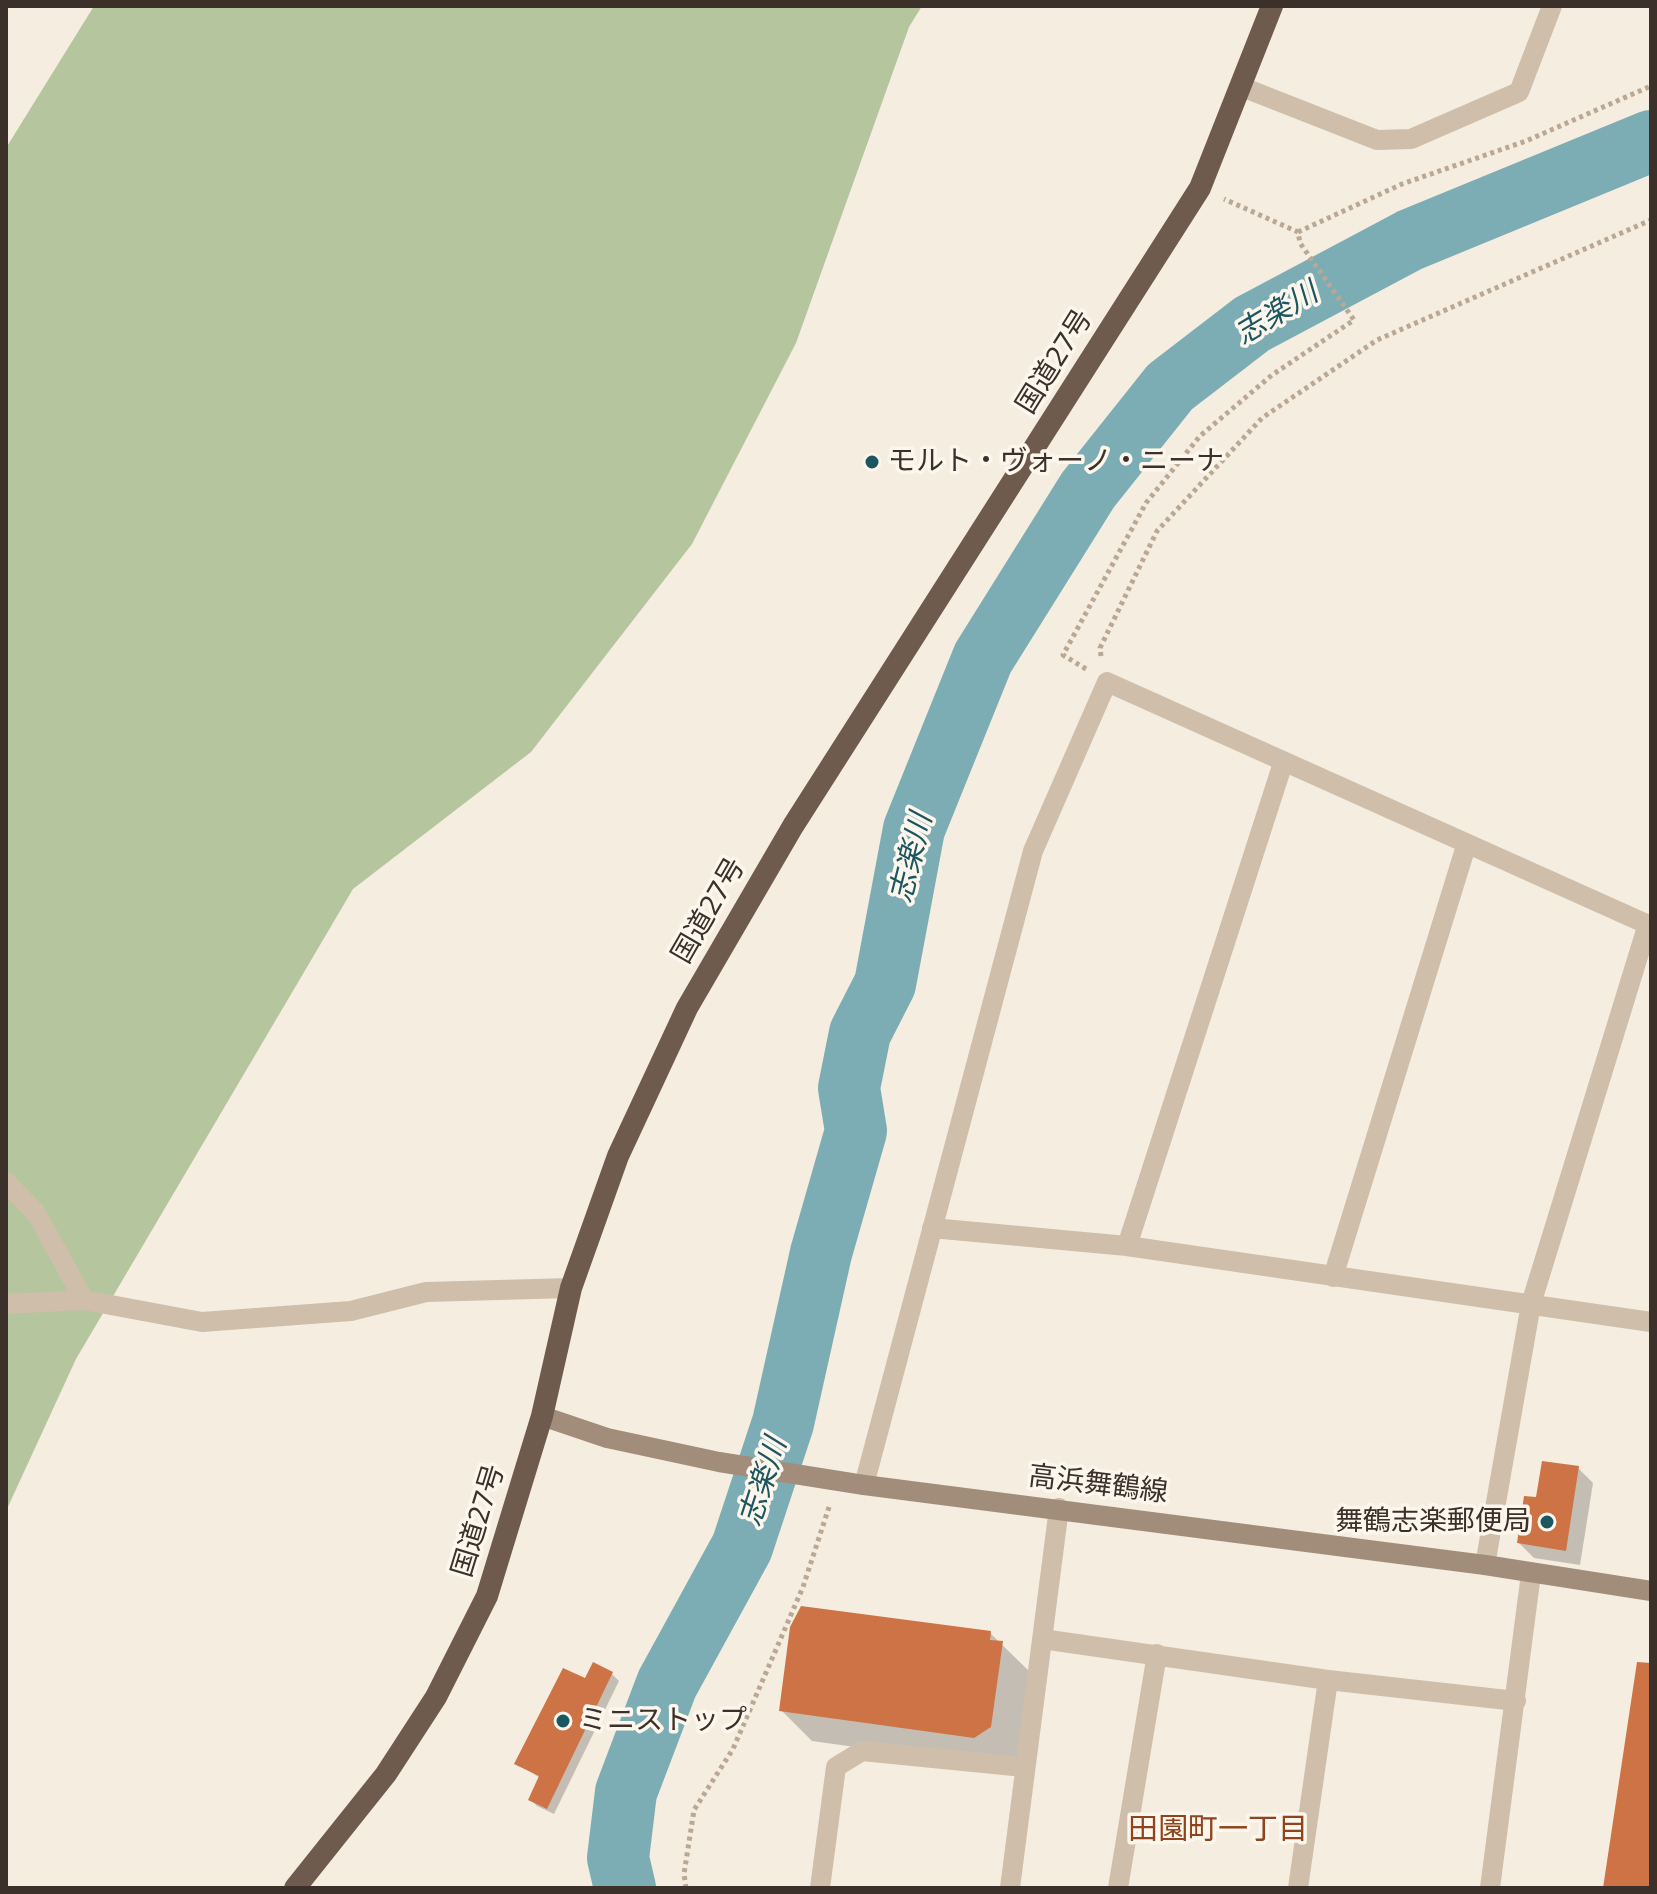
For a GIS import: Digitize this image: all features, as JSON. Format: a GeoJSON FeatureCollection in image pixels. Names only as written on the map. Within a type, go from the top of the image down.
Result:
{"type":"FeatureCollection","features":[{"type":"Feature","properties":{"kind":"highway","name":"国道27号"},"geometry":{"type":"LineString","coordinates":[[295,1888],[386,1774],[436,1697],[487,1596],[542,1416],[571,1288],[618,1156],[687,1008],[793,826],[1200,188],[1272,6]]}},
{"type":"Feature","properties":{"kind":"main road","name":"高浜舞鶴線"},"geometry":{"type":"LineString","coordinates":[[542,1416],[607,1438],[719,1462],[864,1485],[1485,1565],[1651,1591]]}},
{"type":"Feature","properties":{"kind":"street"},"geometry":{"type":"LineString","coordinates":[[1242,87],[1377,140],[1411,139],[1519,92],[1552,6]]}},
{"type":"Feature","properties":{"kind":"street"},"geometry":{"type":"LineString","coordinates":[[864,1485],[1033,851],[1107,682],[1466,846],[1649,925],[1531,1304],[1485,1565]]}},
{"type":"Feature","properties":{"kind":"street"},"geometry":{"type":"LineString","coordinates":[[1127,1246],[1283,763]]}},
{"type":"Feature","properties":{"kind":"street"},"geometry":{"type":"LineString","coordinates":[[1333,1277],[1466,846]]}},
{"type":"Feature","properties":{"kind":"street"},"geometry":{"type":"LineString","coordinates":[[6,1182],[36,1213],[84,1300]]}},
{"type":"Feature","properties":{"kind":"street"},"geometry":{"type":"LineString","coordinates":[[932,1228],[1127,1246],[1651,1322]]}},
{"type":"Feature","properties":{"kind":"street"},"geometry":{"type":"LineString","coordinates":[[6,1304],[84,1300],[202,1322],[351,1311],[426,1292],[571,1288]]}},
{"type":"Feature","properties":{"kind":"street"},"geometry":{"type":"LineString","coordinates":[[1010,1888],[1059,1508]]}},
{"type":"Feature","properties":{"kind":"street"},"geometry":{"type":"LineString","coordinates":[[1490,1888],[1531,1574]]}},
{"type":"Feature","properties":{"kind":"street"},"geometry":{"type":"LineString","coordinates":[[1042,1639],[1328,1680],[1516,1701]]}},
{"type":"Feature","properties":{"kind":"street"},"geometry":{"type":"LineString","coordinates":[[1118,1888],[1157,1654]]}},
{"type":"Feature","properties":{"kind":"street"},"geometry":{"type":"LineString","coordinates":[[1298,1888],[1328,1680]]}},
{"type":"Feature","properties":{"kind":"street"},"geometry":{"type":"LineString","coordinates":[[820,1888],[836,1767],[862,1751],[1024,1767]]}},
{"type":"Feature","properties":{"kind":"path"},"geometry":{"type":"LineString","coordinates":[[1200,188],[1298,232],[1402,184],[1526,141],[1651,86]]}},
{"type":"Feature","properties":{"kind":"path"},"geometry":{"type":"LineString","coordinates":[[1107,682],[1100,648],[1157,531],[1262,418],[1377,340],[1651,220]]}},
{"type":"Feature","properties":{"kind":"path"},"geometry":{"type":"LineString","coordinates":[[1063,655],[1146,503],[1200,436],[1272,375],[1354,320],[1300,243],[1298,232]]}},
{"type":"Feature","properties":{"kind":"path"},"geometry":{"type":"LineString","coordinates":[[686,1888],[684,1874],[694,1810],[740,1734],[803,1587],[837,1480]]}},
{"type":"Feature","properties":{"kind":"green space"},"geometry":{"type":"Polygon","coordinates":[[[94,6],[922,6],[909,27],[796,343],[692,544],[531,752],[353,889],[76,1359],[6,1511],[6,148],[94,6]]]}},
{"type":"Feature","properties":{"kind":"building"},"geometry":{"type":"Polygon","coordinates":[[[1542,1461],[1579,1466],[1566,1551],[1517,1543],[1524,1496],[1536,1497],[1542,1461]]]}},
{"type":"Feature","properties":{"kind":"building"},"geometry":{"type":"Polygon","coordinates":[[[801,1606],[991,1631],[990,1640],[1003,1641],[991,1727],[974,1738],[779,1711],[790,1627],[801,1606]]]}},
{"type":"Feature","properties":{"kind":"building","name":"ミニストップ"},"geometry":{"type":"Polygon","coordinates":[[[593,1662],[613,1672],[547,1809],[528,1800],[539,1776],[514,1764],[563,1668],[585,1678],[593,1662]]]}},
{"type":"Feature","properties":{"kind":"building"},"geometry":{"type":"Polygon","coordinates":[[[1637,1662],[1651,1663],[1651,1888],[1603,1888],[1637,1662]]]}},
{"type":"Feature","properties":{"kind":"waterway","name":"志楽川"},"geometry":{"type":"LineString","coordinates":[[625,1888],[618,1858],[626,1792],[667,1684],[742,1547],[783,1423],[821,1253],[856,1131],[849,1088],[860,1033],[885,984],[914,829],[983,658],[1088,490],[1170,387],[1252,324],[1410,240],[1651,141]]}},
{"type":"Feature","properties":{"kind":"place","name":"モルト・ヴォーノ・ニーナ"},"geometry":{"type":"Point","coordinates":[872,462]}},
{"type":"Feature","properties":{"kind":"place","name":"舞鶴志楽郵便局"},"geometry":{"type":"Point","coordinates":[1547,1522]}},
{"type":"Feature","properties":{"kind":"place","name":"ミニストップ"},"geometry":{"type":"Point","coordinates":[563,1721]}},
{"type":"Feature","properties":{"kind":"district","name":"田園町一丁目"},"geometry":{"type":"Point","coordinates":[1218,1830]}}]}
